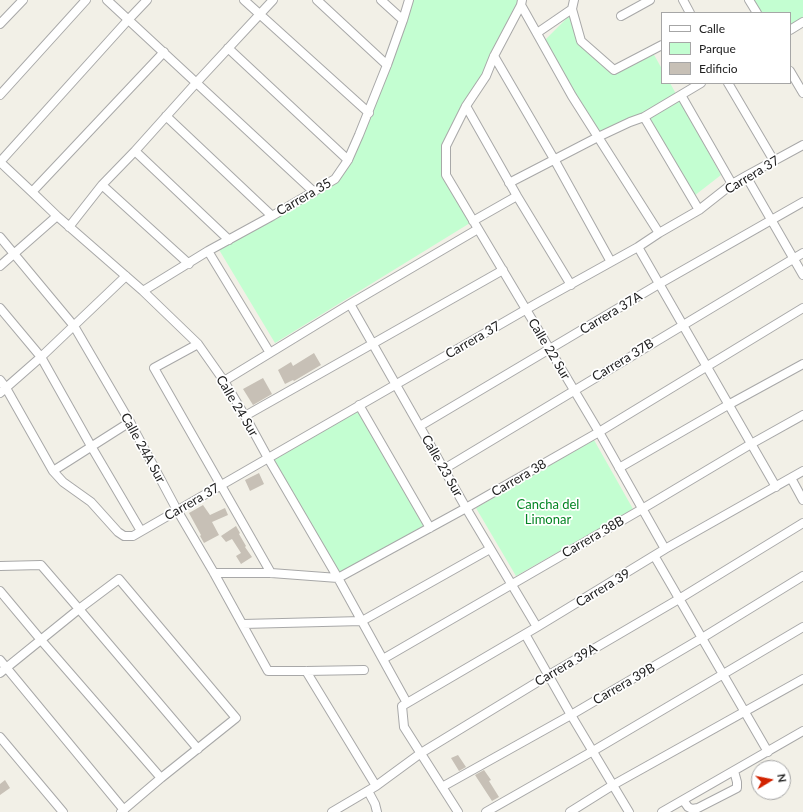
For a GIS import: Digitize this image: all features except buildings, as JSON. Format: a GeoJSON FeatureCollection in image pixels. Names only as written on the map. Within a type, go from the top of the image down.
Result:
{"type":"FeatureCollection","features":[{"type":"Feature","properties":{"kind":"street"},"geometry":{"type":"LineString","coordinates":[[0,24],[22,0]]}},
{"type":"Feature","properties":{"kind":"street"},"geometry":{"type":"LineString","coordinates":[[0,95],[86,0]]}},
{"type":"Feature","properties":{"kind":"street"},"geometry":{"type":"LineString","coordinates":[[107,0],[314,192]]}},
{"type":"Feature","properties":{"kind":"street"},"geometry":{"type":"LineString","coordinates":[[0,162],[147,0]]}},
{"type":"Feature","properties":{"kind":"street"},"geometry":{"type":"LineString","coordinates":[[244,0],[369,113]]}},
{"type":"Feature","properties":{"kind":"street"},"geometry":{"type":"LineString","coordinates":[[69,227],[102,186],[273,0]]}},
{"type":"Feature","properties":{"kind":"street"},"geometry":{"type":"LineString","coordinates":[[317,0],[387,65]]}},
{"type":"Feature","properties":{"kind":"street"},"geometry":{"type":"LineString","coordinates":[[381,0],[403,20]]}},
{"type":"Feature","properties":{"kind":"street","name":"Carrera 35"},"geometry":{"type":"LineString","coordinates":[[143,291],[208,251],[335,179],[348,160],[369,113],[409,0]]}},
{"type":"Feature","properties":{"kind":"street"},"geometry":{"type":"LineString","coordinates":[[620,16],[650,0]]}},
{"type":"Feature","properties":{"kind":"street"},"geometry":{"type":"LineString","coordinates":[[683,0],[689,12]]}},
{"type":"Feature","properties":{"kind":"street"},"geometry":{"type":"LineString","coordinates":[[749,0],[755,12]]}},
{"type":"Feature","properties":{"kind":"street"},"geometry":{"type":"LineString","coordinates":[[522,2],[537,33],[572,96],[659,233]]}},
{"type":"Feature","properties":{"kind":"street"},"geometry":{"type":"LineString","coordinates":[[522,2],[494,56],[486,76],[466,106],[509,183],[571,285]]}},
{"type":"Feature","properties":{"kind":"street"},"geometry":{"type":"LineString","coordinates":[[537,33],[573,4],[581,41],[614,70],[661,46]]}},
{"type":"Feature","properties":{"kind":"street"},"geometry":{"type":"LineString","coordinates":[[791,29],[803,22]]}},
{"type":"Feature","properties":{"kind":"street"},"geometry":{"type":"LineString","coordinates":[[228,48],[348,160]]}},
{"type":"Feature","properties":{"kind":"street"},"geometry":{"type":"LineString","coordinates":[[32,192],[164,52]]}},
{"type":"Feature","properties":{"kind":"street"},"geometry":{"type":"LineString","coordinates":[[494,56],[612,262]]}},
{"type":"Feature","properties":{"kind":"street"},"geometry":{"type":"LineString","coordinates":[[791,73],[803,93]]}},
{"type":"Feature","properties":{"kind":"street"},"geometry":{"type":"LineString","coordinates":[[509,183],[598,136],[644,117],[699,84]]}},
{"type":"Feature","properties":{"kind":"street"},"geometry":{"type":"LineString","coordinates":[[729,84],[774,161]]}},
{"type":"Feature","properties":{"kind":"street"},"geometry":{"type":"LineString","coordinates":[[681,95],[732,184]]}},
{"type":"Feature","properties":{"kind":"street","name":"Calle 22 Sur"},"geometry":{"type":"LineString","coordinates":[[466,106],[446,146],[446,175],[599,432],[665,549]]}},
{"type":"Feature","properties":{"kind":"street"},"geometry":{"type":"LineString","coordinates":[[166,116],[272,216]]}},
{"type":"Feature","properties":{"kind":"street"},"geometry":{"type":"LineString","coordinates":[[644,117],[699,210]]}},
{"type":"Feature","properties":{"kind":"street","name":"Carrera 37"},"geometry":{"type":"LineString","coordinates":[[0,380],[3,391],[53,471],[63,482],[91,502],[118,532],[124,536],[133,536],[359,405],[638,247],[699,210],[732,184],[803,145]]}},
{"type":"Feature","properties":{"kind":"street"},"geometry":{"type":"LineString","coordinates":[[135,151],[229,240]]}},
{"type":"Feature","properties":{"kind":"street","name":"Calle 24 Sur"},"geometry":{"type":"LineString","coordinates":[[0,162],[56,216],[143,291],[198,344],[224,381],[245,416],[362,621],[405,704],[404,726],[458,812]]}},
{"type":"Feature","properties":{"kind":"street"},"geometry":{"type":"LineString","coordinates":[[746,176],[803,275]]}},
{"type":"Feature","properties":{"kind":"street"},"geometry":{"type":"LineString","coordinates":[[102,186],[189,264]]}},
{"type":"Feature","properties":{"kind":"street"},"geometry":{"type":"LineString","coordinates":[[473,221],[517,196]]}},
{"type":"Feature","properties":{"kind":"street","name":"Carrera 37A"},"geometry":{"type":"LineString","coordinates":[[420,426],[659,284],[803,202]]}},
{"type":"Feature","properties":{"kind":"street"},"geometry":{"type":"LineString","coordinates":[[0,266],[56,216]]}},
{"type":"Feature","properties":{"kind":"street"},"geometry":{"type":"LineString","coordinates":[[224,381],[350,304],[478,229]]}},
{"type":"Feature","properties":{"kind":"street","name":"Calle 24A Sur"},"geometry":{"type":"LineString","coordinates":[[0,237],[74,326],[130,422],[177,510],[268,670],[306,671]]}},
{"type":"Feature","properties":{"kind":"street"},"geometry":{"type":"LineString","coordinates":[[638,247],[776,487]]}},
{"type":"Feature","properties":{"kind":"street"},"geometry":{"type":"LineString","coordinates":[[208,251],[270,352]]}},
{"type":"Feature","properties":{"kind":"street","name":"Carrera 37B"},"geometry":{"type":"LineString","coordinates":[[444,469],[803,253]]}},
{"type":"Feature","properties":{"kind":"street"},"geometry":{"type":"LineString","coordinates":[[245,416],[503,270]]}},
{"type":"Feature","properties":{"kind":"street"},"geometry":{"type":"LineString","coordinates":[[3,391],[126,276]]}},
{"type":"Feature","properties":{"kind":"street","name":"Calle 23 Sur"},"geometry":{"type":"LineString","coordinates":[[350,304],[466,508],[537,628]]}},
{"type":"Feature","properties":{"kind":"street"},"geometry":{"type":"LineString","coordinates":[[0,308],[41,357],[141,531]]}},
{"type":"Feature","properties":{"kind":"street","name":"Carrera 38"},"geometry":{"type":"LineString","coordinates":[[338,578],[466,508],[599,432],[803,308]]}},
{"type":"Feature","properties":{"kind":"street"},"geometry":{"type":"LineString","coordinates":[[198,344],[154,368],[271,573]]}},
{"type":"Feature","properties":{"kind":"street"},"geometry":{"type":"LineString","coordinates":[[619,468],[728,405],[803,364]]}},
{"type":"Feature","properties":{"kind":"street"},"geometry":{"type":"LineString","coordinates":[[359,405],[430,528]]}},
{"type":"Feature","properties":{"kind":"street","name":"Carrera 38B"},"geometry":{"type":"LineString","coordinates":[[383,659],[803,415]]}},
{"type":"Feature","properties":{"kind":"street"},"geometry":{"type":"LineString","coordinates":[[53,471],[130,422]]}},
{"type":"Feature","properties":{"kind":"street","name":"Carrera 39"},"geometry":{"type":"LineString","coordinates":[[405,704],[537,628],[655,557],[665,549],[803,471]]}},
{"type":"Feature","properties":{"kind":"street"},"geometry":{"type":"LineString","coordinates":[[791,478],[803,500]]}},
{"type":"Feature","properties":{"kind":"street","name":"Carrera 39A"},"geometry":{"type":"LineString","coordinates":[[332,812],[376,786],[421,753],[548,675],[679,599],[803,524]]}},
{"type":"Feature","properties":{"kind":"street"},"geometry":{"type":"LineString","coordinates":[[243,624],[362,621],[490,549]]}},
{"type":"Feature","properties":{"kind":"street"},"geometry":{"type":"LineString","coordinates":[[655,557],[768,752]]}},
{"type":"Feature","properties":{"kind":"street"},"geometry":{"type":"LineString","coordinates":[[0,566],[41,565],[198,749]]}},
{"type":"Feature","properties":{"kind":"street"},"geometry":{"type":"LineString","coordinates":[[214,573],[271,573],[338,578]]}},
{"type":"Feature","properties":{"kind":"street","name":"Carrera 39B"},"geometry":{"type":"LineString","coordinates":[[442,787],[571,715],[702,638],[803,576]]}},
{"type":"Feature","properties":{"kind":"street"},"geometry":{"type":"LineString","coordinates":[[0,660],[3,670],[123,811],[161,778],[236,718],[119,579],[3,670]]}},
{"type":"Feature","properties":{"kind":"street"},"geometry":{"type":"LineString","coordinates":[[0,591],[161,778]]}},
{"type":"Feature","properties":{"kind":"street"},"geometry":{"type":"LineString","coordinates":[[486,812],[593,751],[803,627]]}},
{"type":"Feature","properties":{"kind":"street"},"geometry":{"type":"LineString","coordinates":[[525,634],[629,812]]}},
{"type":"Feature","properties":{"kind":"street"},"geometry":{"type":"LineString","coordinates":[[306,671],[364,670]]}},
{"type":"Feature","properties":{"kind":"street"},"geometry":{"type":"LineString","coordinates":[[306,671],[376,786]]}},
{"type":"Feature","properties":{"kind":"street"},"geometry":{"type":"LineString","coordinates":[[570,812],[613,785],[803,679]]}},
{"type":"Feature","properties":{"kind":"street"},"geometry":{"type":"LineString","coordinates":[[662,812],[803,731]]}},
{"type":"Feature","properties":{"kind":"street"},"geometry":{"type":"LineString","coordinates":[[0,737],[63,812]]}},
{"type":"Feature","properties":{"kind":"street"},"geometry":{"type":"LineString","coordinates":[[683,800],[688,807],[692,809],[698,808],[736,788],[738,785],[734,771]]}},
{"type":"Feature","properties":{"kind":"street"},"geometry":{"type":"LineString","coordinates":[[368,791],[375,804],[377,812]]}},
{"type":"Feature","properties":{"kind":"green space"},"geometry":{"type":"Polygon","coordinates":[[[410,0],[520,0],[484,76],[445,144],[442,177],[470,223],[275,343],[218,248],[337,181],[372,115],[410,0]]]}},
{"type":"Feature","properties":{"kind":"green space"},"geometry":{"type":"Polygon","coordinates":[[[754,0],[803,0],[803,18],[791,25],[791,12],[760,12],[754,0]]]}},
{"type":"Feature","properties":{"kind":"green space"},"geometry":{"type":"Polygon","coordinates":[[[571,14],[580,44],[614,73],[653,53],[661,67],[661,84],[671,84],[721,175],[694,196],[646,113],[596,133],[545,40],[571,14]]]}},
{"type":"Feature","properties":{"kind":"green space"},"geometry":{"type":"Polygon","coordinates":[[[359,410],[426,526],[339,574],[272,460],[359,410]]]}},
{"type":"Feature","properties":{"kind":"green space","name":"Cancha del Limonar"},"geometry":{"type":"Polygon","coordinates":[[[594,440],[633,509],[516,576],[476,508],[594,440]]]}}]}
